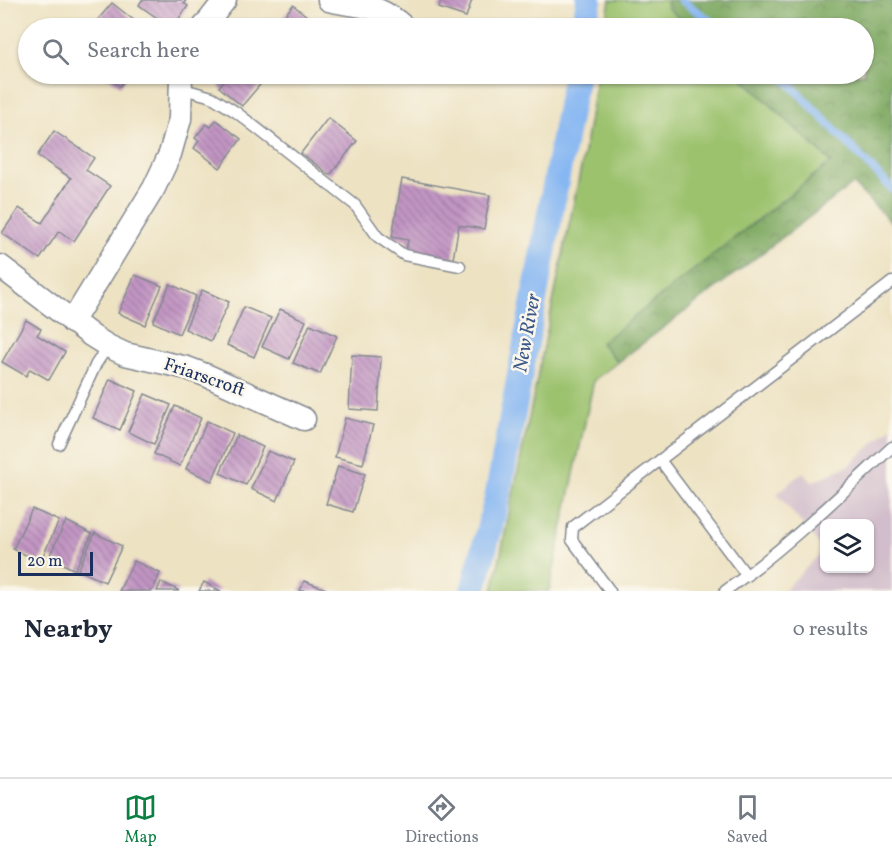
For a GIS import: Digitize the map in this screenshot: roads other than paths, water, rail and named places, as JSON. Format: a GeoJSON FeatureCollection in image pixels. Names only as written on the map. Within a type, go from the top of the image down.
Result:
{"type":"FeatureCollection","features":[{"type":"Feature","properties":{"kind":"street"},"geometry":{"type":"LineString","coordinates":[[211,18],[225,0]]}},
{"type":"Feature","properties":{"kind":"street"},"geometry":{"type":"LineString","coordinates":[[328,0],[383,5],[395,18]]}},
{"type":"Feature","properties":{"kind":"street"},"geometry":{"type":"LineString","coordinates":[[72,322],[154,188],[170,154],[180,119],[181,84]]}},
{"type":"Feature","properties":{"kind":"street","name":"Friarscroft"},"geometry":{"type":"LineString","coordinates":[[0,266],[72,322],[108,346],[126,354],[187,368],[304,419]]}},
{"type":"Feature","properties":{"kind":"lane"},"geometry":{"type":"LineString","coordinates":[[187,84],[236,112],[356,205],[378,237],[404,255],[460,266]]}},
{"type":"Feature","properties":{"kind":"lane"},"geometry":{"type":"LineString","coordinates":[[610,591],[572,540],[573,527],[892,282]]}},
{"type":"Feature","properties":{"kind":"lane"},"geometry":{"type":"LineString","coordinates":[[59,444],[96,364],[108,346]]}},
{"type":"Feature","properties":{"kind":"lane"},"geometry":{"type":"LineString","coordinates":[[726,591],[805,528],[892,447]]}},
{"type":"Feature","properties":{"kind":"lane"},"geometry":{"type":"LineString","coordinates":[[660,460],[747,576]]}},
{"type":"Feature","properties":{"kind":"lane"},"geometry":{"type":"LineString","coordinates":[[739,591],[747,576]]}},
{"type":"Feature","properties":{"kind":"lane"},"geometry":{"type":"LineString","coordinates":[[597,591],[601,579]]}},
{"type":"Feature","properties":{"kind":"waterway","name":"New River"},"geometry":{"type":"LineString","coordinates":[[586,18],[589,0]]}},
{"type":"Feature","properties":{"kind":"waterway"},"geometry":{"type":"LineString","coordinates":[[681,0],[707,18]]}},
{"type":"Feature","properties":{"kind":"waterway","name":"New River"},"geometry":{"type":"LineString","coordinates":[[473,591],[497,499],[574,84]]}},
{"type":"Feature","properties":{"kind":"waterway"},"geometry":{"type":"LineString","coordinates":[[790,84],[892,189]]}}]}
